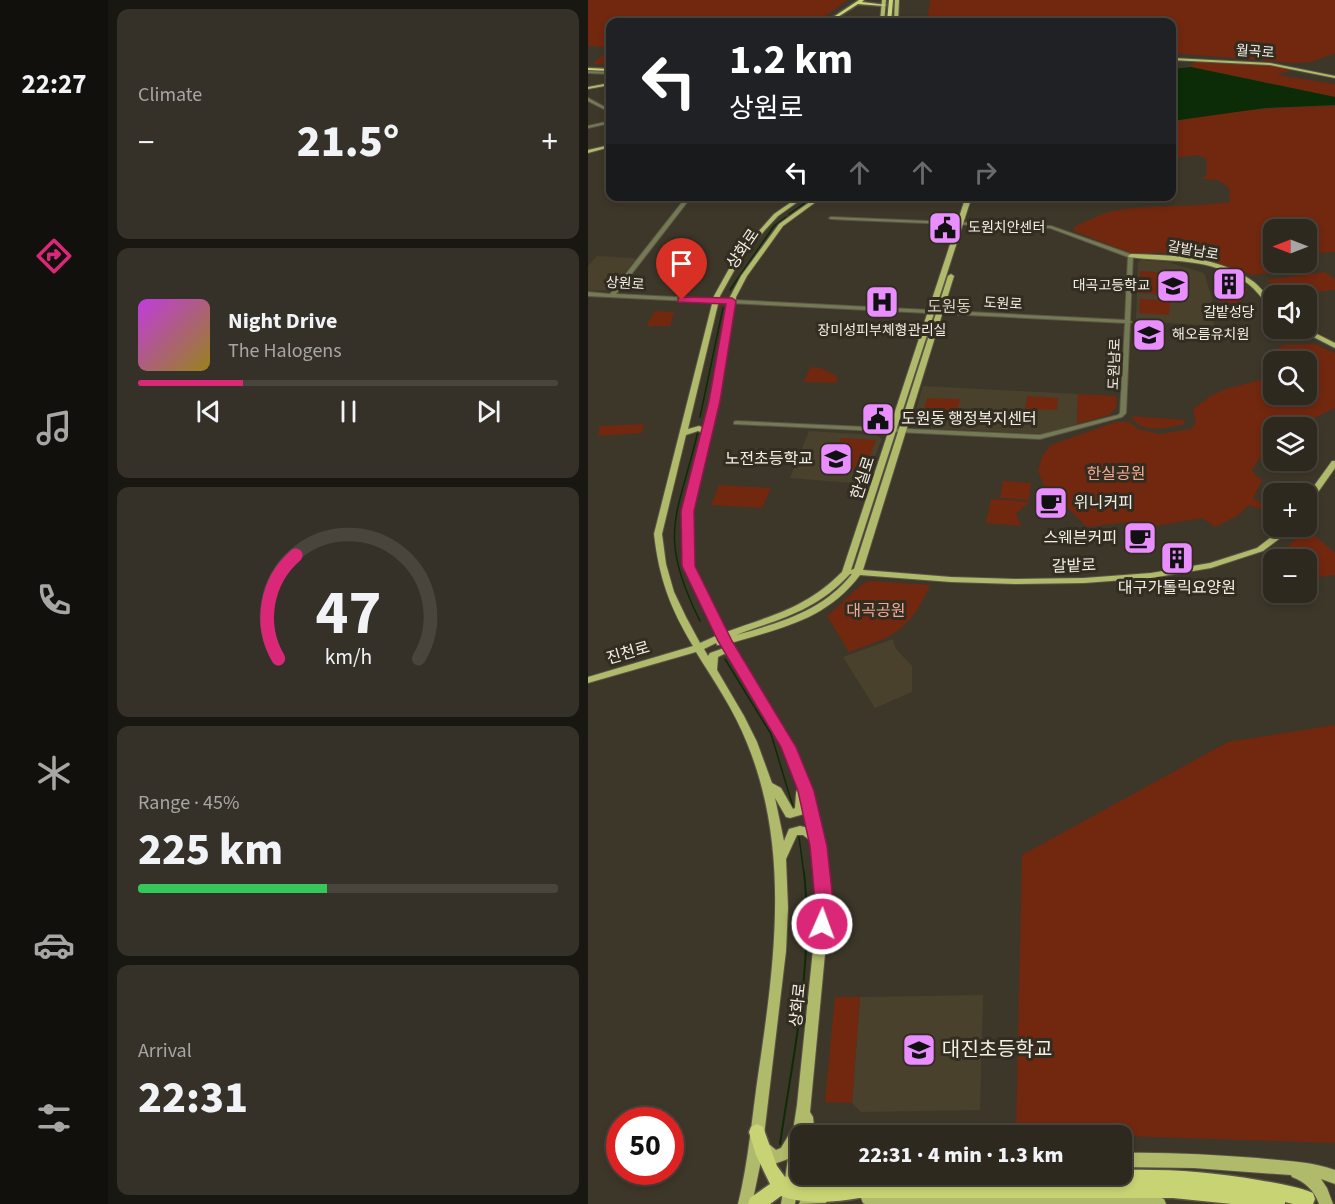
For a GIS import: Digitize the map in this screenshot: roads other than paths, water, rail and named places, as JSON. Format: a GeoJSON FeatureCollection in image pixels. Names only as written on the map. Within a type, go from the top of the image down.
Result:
{"type":"FeatureCollection","features":[{"type":"Feature","properties":{"kind":"highway"},"geometry":{"type":"LineString","coordinates":[[834,18],[860,0]]}},
{"type":"Feature","properties":{"kind":"highway"},"geometry":{"type":"LineString","coordinates":[[830,18],[860,0]]}},
{"type":"Feature","properties":{"kind":"highway"},"geometry":{"type":"LineString","coordinates":[[849,8],[861,3],[886,1],[886,18]]}},
{"type":"Feature","properties":{"kind":"highway"},"geometry":{"type":"LineString","coordinates":[[588,70],[606,71]]}},
{"type":"Feature","properties":{"kind":"highway"},"geometry":{"type":"LineString","coordinates":[[757,1132],[766,1164],[787,1191],[824,1197],[902,1185]]}},
{"type":"Feature","properties":{"kind":"highway"},"geometry":{"type":"LineString","coordinates":[[1132,1177],[1173,1177],[1265,1187],[1307,1199]]}},
{"type":"Feature","properties":{"kind":"highway"},"geometry":{"type":"LineString","coordinates":[[756,1204],[787,1191],[861,1190],[1173,1190],[1218,1193],[1277,1204]]}},
{"type":"Feature","properties":{"kind":"main road"},"geometry":{"type":"LineString","coordinates":[[896,18],[897,0]]}},
{"type":"Feature","properties":{"kind":"main road","name":"월곡로"},"geometry":{"type":"LineString","coordinates":[[1176,59],[1270,64],[1335,77]]}},
{"type":"Feature","properties":{"kind":"main road"},"geometry":{"type":"LineString","coordinates":[[588,88],[606,85]]}},
{"type":"Feature","properties":{"kind":"main road"},"geometry":{"type":"LineString","coordinates":[[588,152],[606,147]]}},
{"type":"Feature","properties":{"kind":"main road","name":"상화로"},"geometry":{"type":"LineString","coordinates":[[745,1204],[777,989],[784,918],[779,831],[768,786],[752,741],[670,598],[659,560],[658,534],[712,311],[720,288],[737,260],[763,229],[776,215],[797,201]]}},
{"type":"Feature","properties":{"kind":"main road","name":"상화로"},"geometry":{"type":"LineString","coordinates":[[787,1191],[804,1105],[824,901],[817,841],[806,791],[798,771],[765,704],[724,638],[689,566],[687,542],[688,511],[732,301],[769,238],[781,225],[815,201]]}},
{"type":"Feature","properties":{"kind":"main road","name":"한실로"},"geometry":{"type":"LineString","coordinates":[[964,223],[968,201]]}},
{"type":"Feature","properties":{"kind":"main road","name":"한실로"},"geometry":{"type":"LineString","coordinates":[[697,648],[816,612],[850,585],[858,572],[903,431],[964,223],[973,201]]}},
{"type":"Feature","properties":{"kind":"main road","name":"갈밭남로"},"geometry":{"type":"LineString","coordinates":[[1131,256],[1184,258],[1215,266],[1244,278],[1263,296]]}},
{"type":"Feature","properties":{"kind":"main road"},"geometry":{"type":"LineString","coordinates":[[720,288],[726,292],[737,290]]}},
{"type":"Feature","properties":{"kind":"main road"},"geometry":{"type":"LineString","coordinates":[[712,311],[722,306],[729,310]]}},
{"type":"Feature","properties":{"kind":"main road","name":"한실로"},"geometry":{"type":"LineString","coordinates":[[697,648],[810,605],[831,590],[846,571],[937,312]]}},
{"type":"Feature","properties":{"kind":"main road"},"geometry":{"type":"LineString","coordinates":[[1317,337],[1335,346]]}},
{"type":"Feature","properties":{"kind":"main road"},"geometry":{"type":"LineString","coordinates":[[688,417],[699,422],[709,418]]}},
{"type":"Feature","properties":{"kind":"main road"},"geometry":{"type":"LineString","coordinates":[[684,433],[699,428],[706,432]]}},
{"type":"Feature","properties":{"kind":"main road"},"geometry":{"type":"LineString","coordinates":[[1317,488],[1335,463]]}},
{"type":"Feature","properties":{"kind":"main road","name":"갈밭로"},"geometry":{"type":"LineString","coordinates":[[846,571],[1037,582],[1143,576],[1188,570],[1243,556],[1279,537]]}},
{"type":"Feature","properties":{"kind":"main road"},"geometry":{"type":"LineString","coordinates":[[711,645],[724,647],[732,652]]}},
{"type":"Feature","properties":{"kind":"main road","name":"진천로"},"geometry":{"type":"LineString","coordinates":[[588,680],[697,648]]}},
{"type":"Feature","properties":{"kind":"main road"},"geometry":{"type":"LineString","coordinates":[[714,674],[713,655],[723,651],[732,652]]}},
{"type":"Feature","properties":{"kind":"main road"},"geometry":{"type":"LineString","coordinates":[[768,786],[777,791],[786,811],[797,813],[803,807],[798,771]]}},
{"type":"Feature","properties":{"kind":"main road"},"geometry":{"type":"LineString","coordinates":[[782,858],[793,832],[800,830],[809,832],[817,841]]}},
{"type":"Feature","properties":{"kind":"main road"},"geometry":{"type":"LineString","coordinates":[[757,1132],[765,1150],[774,1157],[786,1153],[795,1139],[804,1105]]}},
{"type":"Feature","properties":{"kind":"main road"},"geometry":{"type":"LineString","coordinates":[[804,1105],[807,1125]]}},
{"type":"Feature","properties":{"kind":"main road"},"geometry":{"type":"LineString","coordinates":[[1132,1160],[1159,1159],[1273,1167],[1315,1171],[1335,1178]]}},
{"type":"Feature","properties":{"kind":"main road"},"geometry":{"type":"LineString","coordinates":[[1273,1167],[1308,1176],[1324,1195],[1326,1204]]}},
{"type":"Feature","properties":{"kind":"main road"},"geometry":{"type":"LineString","coordinates":[[861,1190],[1159,1204]]}},
{"type":"Feature","properties":{"kind":"main road"},"geometry":{"type":"LineString","coordinates":[[806,1204],[824,1197]]}},
{"type":"Feature","properties":{"kind":"street"},"geometry":{"type":"LineString","coordinates":[[588,99],[606,109]]}},
{"type":"Feature","properties":{"kind":"street"},"geometry":{"type":"LineString","coordinates":[[588,127],[606,123]]}},
{"type":"Feature","properties":{"kind":"street"},"geometry":{"type":"LineString","coordinates":[[612,295],[686,201]]}},
{"type":"Feature","properties":{"kind":"street"},"geometry":{"type":"LineString","coordinates":[[850,219],[1051,228],[1131,256]]}},
{"type":"Feature","properties":{"kind":"street","name":"도원남로"},"geometry":{"type":"LineString","coordinates":[[736,423],[1040,437],[1120,416],[1125,408],[1131,256]]}},
{"type":"Feature","properties":{"kind":"street","name":"상원로"},"geometry":{"type":"LineString","coordinates":[[588,294],[732,301]]}},
{"type":"Feature","properties":{"kind":"street","name":"도원로"},"geometry":{"type":"LineString","coordinates":[[732,301],[1129,322]]}},
{"type":"Feature","properties":{"kind":"waterway"},"geometry":{"type":"LineString","coordinates":[[789,214],[808,201]]}},
{"type":"Feature","properties":{"kind":"waterway"},"geometry":{"type":"LineString","coordinates":[[730,290],[774,226],[786,217]]}},
{"type":"Feature","properties":{"kind":"waterway"},"geometry":{"type":"LineString","coordinates":[[700,417],[723,308]]}},
{"type":"Feature","properties":{"kind":"waterway"},"geometry":{"type":"LineString","coordinates":[[698,431],[678,506],[675,545],[678,566],[686,591],[700,621]]}},
{"type":"Feature","properties":{"kind":"waterway"},"geometry":{"type":"LineString","coordinates":[[725,659],[771,734],[794,810]]}},
{"type":"Feature","properties":{"kind":"waterway"},"geometry":{"type":"LineString","coordinates":[[799,837],[804,874]]}},
{"type":"Feature","properties":{"kind":"waterway"},"geometry":{"type":"LineString","coordinates":[[780,1144],[801,1009],[806,940],[804,872]]}},
{"type":"Feature","properties":{"kind":"place","name":"도원치안센터"},"geometry":{"type":"Point","coordinates":[945,228]}},
{"type":"Feature","properties":{"kind":"place","name":"갈밭성당"},"geometry":{"type":"Point","coordinates":[1229,284]}},
{"type":"Feature","properties":{"kind":"place","name":"대곡고등학교"},"geometry":{"type":"Point","coordinates":[1173,286]}},
{"type":"Feature","properties":{"kind":"place","name":"장미성피부체형관리실"},"geometry":{"type":"Point","coordinates":[882,302]}},
{"type":"Feature","properties":{"kind":"place","name":"해오름유치원"},"geometry":{"type":"Point","coordinates":[1149,335]}},
{"type":"Feature","properties":{"kind":"place","name":"도원동 행정복지센터"},"geometry":{"type":"Point","coordinates":[878,419]}},
{"type":"Feature","properties":{"kind":"place","name":"노전초등학교"},"geometry":{"type":"Point","coordinates":[836,459]}},
{"type":"Feature","properties":{"kind":"place","name":"위니커피"},"geometry":{"type":"Point","coordinates":[1051,503]}},
{"type":"Feature","properties":{"kind":"place","name":"스웨븐커피"},"geometry":{"type":"Point","coordinates":[1140,538]}},
{"type":"Feature","properties":{"kind":"place","name":"대구가톨릭요양원"},"geometry":{"type":"Point","coordinates":[1177,558]}},
{"type":"Feature","properties":{"kind":"place","name":"대진초등학교"},"geometry":{"type":"Point","coordinates":[919,1050]}},
{"type":"Feature","properties":{"kind":"district","name":"도원동"},"geometry":{"type":"Point","coordinates":[949,307]}},
{"type":"Feature","properties":{"kind":"park label","name":"한실공원"},"geometry":{"type":"Point","coordinates":[1116,474]}},
{"type":"Feature","properties":{"kind":"park label","name":"대곡공원"},"geometry":{"type":"Point","coordinates":[876,611]}}]}
